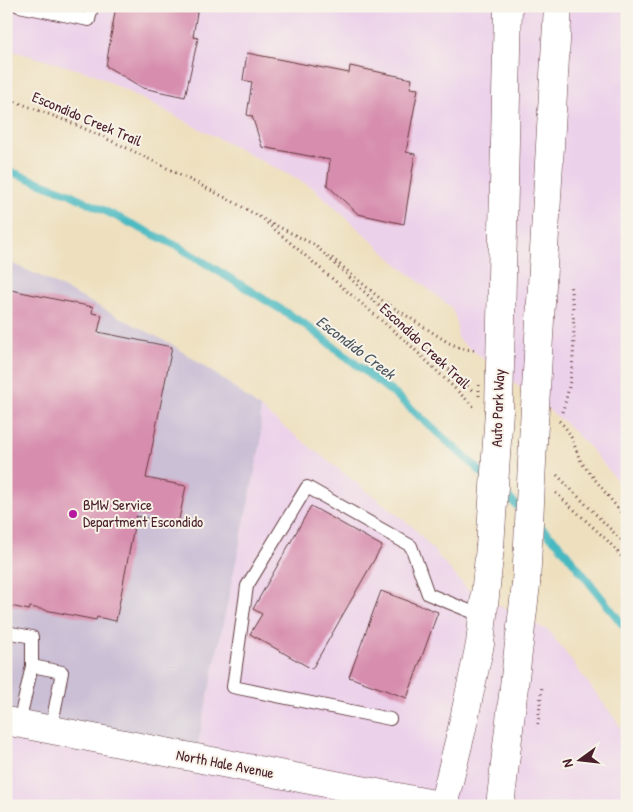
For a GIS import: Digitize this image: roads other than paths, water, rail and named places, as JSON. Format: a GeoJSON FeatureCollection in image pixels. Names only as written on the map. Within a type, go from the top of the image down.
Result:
{"type":"FeatureCollection","features":[{"type":"Feature","properties":{"kind":"main road","name":"Auto Park Way"},"geometry":{"type":"LineString","coordinates":[[444,806],[475,669],[490,547],[486,407],[500,354],[508,6]]}},
{"type":"Feature","properties":{"kind":"main road"},"geometry":{"type":"LineString","coordinates":[[500,806],[526,584],[558,6]]}},
{"type":"Feature","properties":{"kind":"main road"},"geometry":{"type":"LineString","coordinates":[[502,265],[508,267],[514,274],[518,321],[523,332],[529,337],[539,340]]}},
{"type":"Feature","properties":{"kind":"main road","name":"North Hale Avenue"},"geometry":{"type":"LineString","coordinates":[[13,722],[444,806]]}},
{"type":"Feature","properties":{"kind":"lane"},"geometry":{"type":"LineString","coordinates":[[19,6],[89,20],[92,6]]}},
{"type":"Feature","properties":{"kind":"lane"},"geometry":{"type":"LineString","coordinates":[[390,719],[232,687],[247,586],[308,488],[411,546],[428,594],[482,616]]}},
{"type":"Feature","properties":{"kind":"lane"},"geometry":{"type":"LineString","coordinates":[[6,632],[32,637],[32,666],[13,722]]}},
{"type":"Feature","properties":{"kind":"lane"},"geometry":{"type":"LineString","coordinates":[[32,666],[62,672],[51,729]]}},
{"type":"Feature","properties":{"kind":"waterway","name":"Escondido Creek"},"geometry":{"type":"LineString","coordinates":[[6,170],[68,193],[179,247],[303,323],[397,396],[489,479]]}},
{"type":"Feature","properties":{"kind":"waterway","name":"Escondido Creek"},"geometry":{"type":"LineString","coordinates":[[501,491],[524,512]]}},
{"type":"Feature","properties":{"kind":"waterway","name":"Escondido Creek"},"geometry":{"type":"LineString","coordinates":[[536,523],[558,543],[627,630]]}},
{"type":"Feature","properties":{"kind":"place","name":"BMW Service Department Escondido"},"geometry":{"type":"Point","coordinates":[73,514]}}]}
